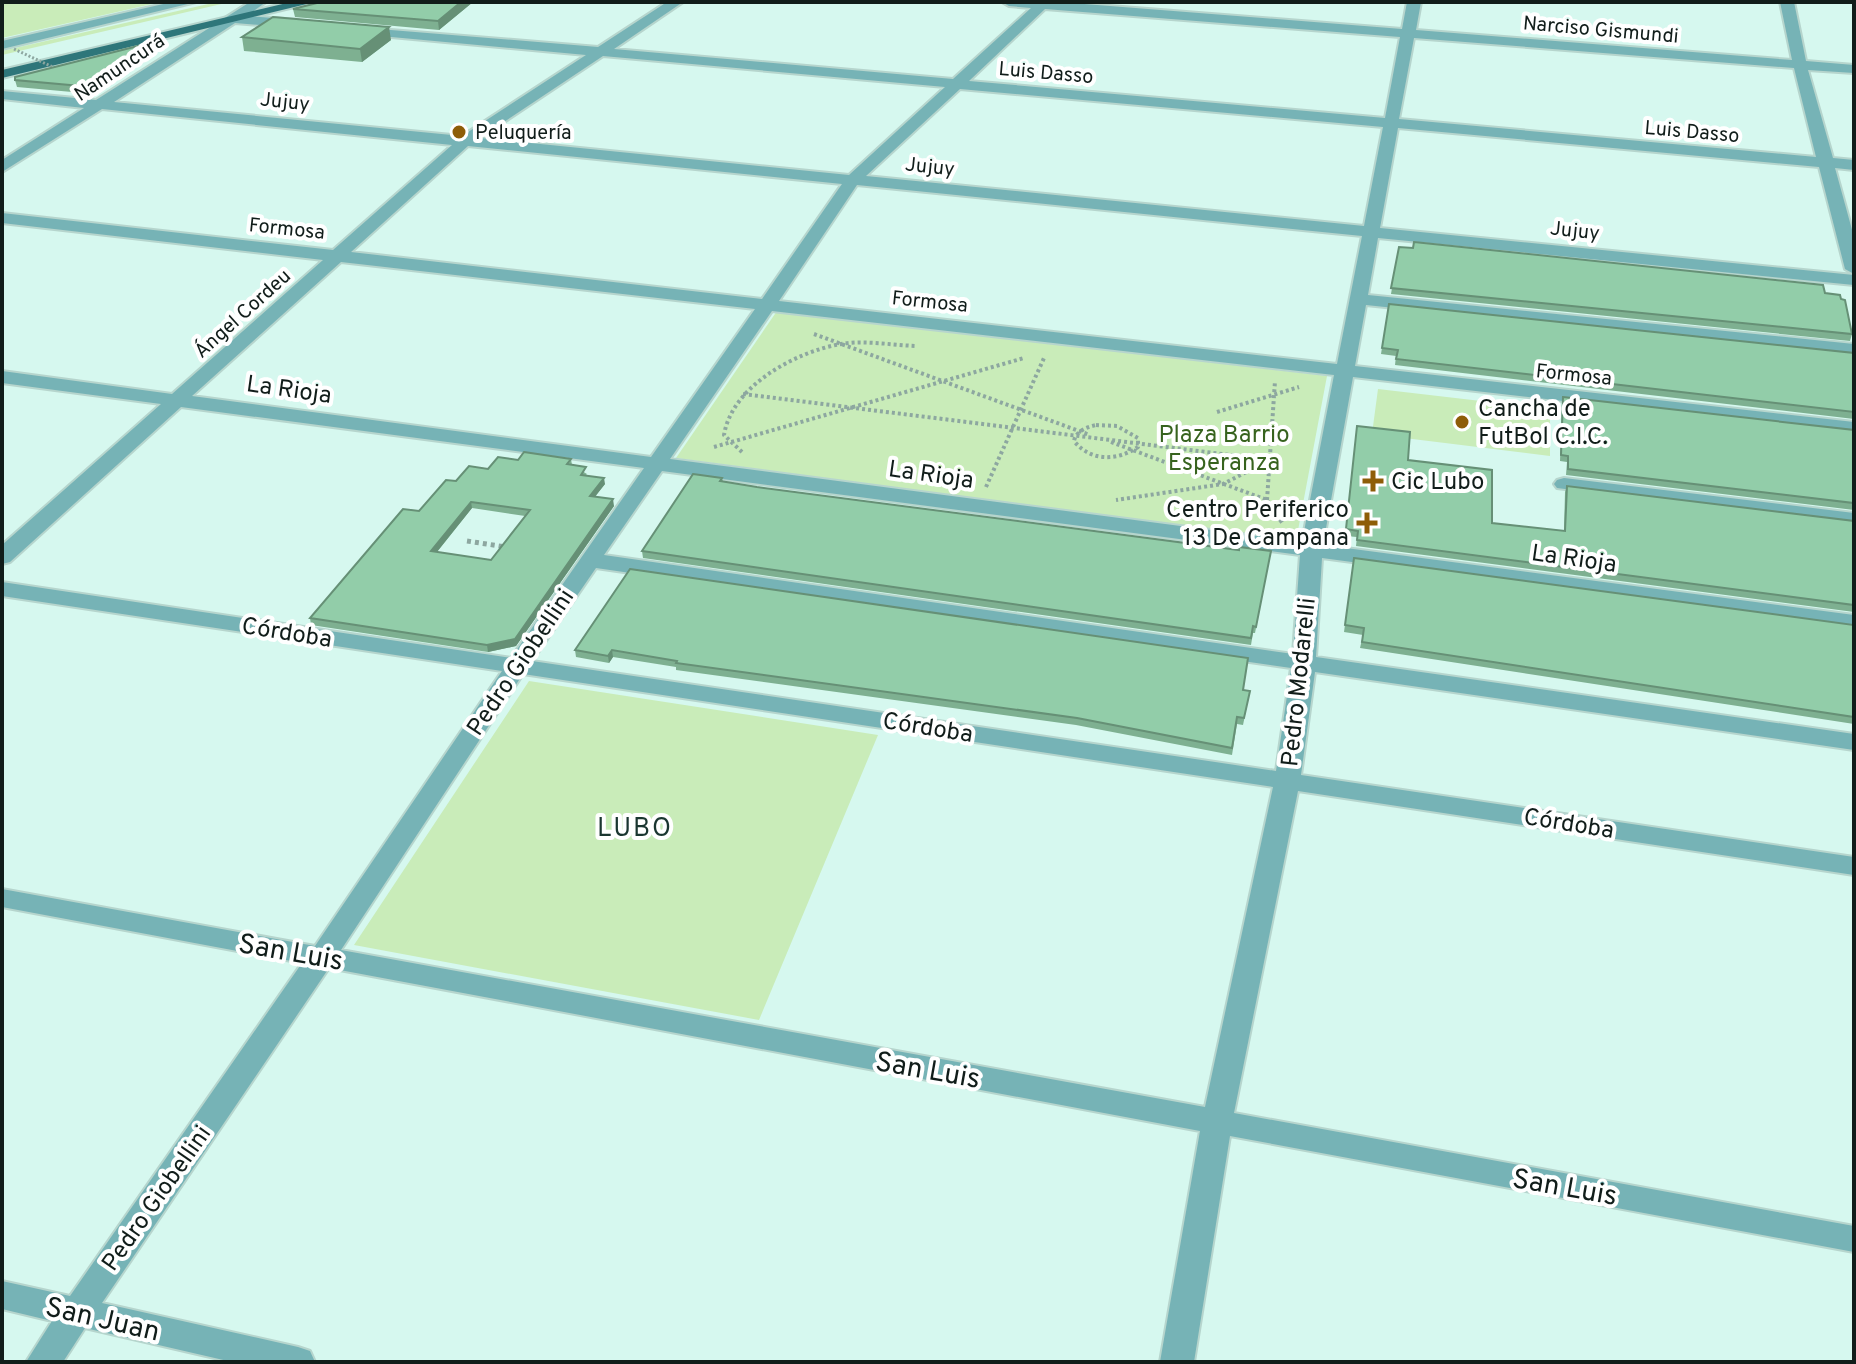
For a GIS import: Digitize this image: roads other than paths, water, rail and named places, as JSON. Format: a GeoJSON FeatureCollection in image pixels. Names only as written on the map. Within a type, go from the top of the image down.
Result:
{"type":"FeatureCollection","features":[{"type":"Feature","properties":{"kind":"main road"},"geometry":{"type":"LineString","coordinates":[[2,62],[260,2]]}},
{"type":"Feature","properties":{"kind":"main road"},"geometry":{"type":"LineString","coordinates":[[2,74],[308,2]]}},
{"type":"Feature","properties":{"kind":"street"},"geometry":{"type":"LineString","coordinates":[[8,47],[189,2]]}},
{"type":"Feature","properties":{"kind":"street","name":"Namuncurá"},"geometry":{"type":"LineString","coordinates":[[2,167],[191,43],[260,2]]}},
{"type":"Feature","properties":{"kind":"street","name":"Ángel Cordeu"},"geometry":{"type":"LineString","coordinates":[[2,557],[465,141],[676,2]]}},
{"type":"Feature","properties":{"kind":"street","name":"Narciso Gismundi"},"geometry":{"type":"LineString","coordinates":[[1009,2],[1854,69]]}},
{"type":"Feature","properties":{"kind":"street","name":"Pedro Modarelli"},"geometry":{"type":"LineString","coordinates":[[1177,1362],[1217,1122],[1287,781],[1304,664],[1311,550],[1414,2]]}},
{"type":"Feature","properties":{"kind":"street"},"geometry":{"type":"LineString","coordinates":[[1787,2],[1800,65],[1854,269]]}},
{"type":"Feature","properties":{"kind":"street","name":"Pedro Giobellini"},"geometry":{"type":"LineString","coordinates":[[43,1362],[322,957],[517,666],[853,180],[1044,3]]}},
{"type":"Feature","properties":{"kind":"street"},"geometry":{"type":"LineString","coordinates":[[235,19],[299,27]]}},
{"type":"Feature","properties":{"kind":"street","name":"Luis Dasso"},"geometry":{"type":"LineString","coordinates":[[346,31],[1854,165]]}},
{"type":"Feature","properties":{"kind":"street"},"geometry":{"type":"LineString","coordinates":[[191,43],[212,45]]}},
{"type":"Feature","properties":{"kind":"street","name":"Jujuy"},"geometry":{"type":"LineString","coordinates":[[2,95],[1854,280]]}},
{"type":"Feature","properties":{"kind":"street","name":"Formosa"},"geometry":{"type":"LineString","coordinates":[[2,218],[1854,428]]}},
{"type":"Feature","properties":{"kind":"street"},"geometry":{"type":"LineString","coordinates":[[1358,299],[1854,350]]}},
{"type":"Feature","properties":{"kind":"street","name":"La Rioja"},"geometry":{"type":"LineString","coordinates":[[2,377],[657,464],[981,496],[1311,550],[1854,622]]}},
{"type":"Feature","properties":{"kind":"street"},"geometry":{"type":"LineString","coordinates":[[1564,484],[1854,519]]}},
{"type":"Feature","properties":{"kind":"street"},"geometry":{"type":"LineString","coordinates":[[590,560],[1854,742]]}},
{"type":"Feature","properties":{"kind":"street","name":"Córdoba"},"geometry":{"type":"LineString","coordinates":[[2,589],[1854,866]]}},
{"type":"Feature","properties":{"kind":"street","name":"San Luis"},"geometry":{"type":"LineString","coordinates":[[2,898],[1854,1239]]}},
{"type":"Feature","properties":{"kind":"street","name":"San Juan"},"geometry":{"type":"LineString","coordinates":[[2,1295],[298,1362]]}},
{"type":"Feature","properties":{"kind":"place","name":"Peluquería"},"geometry":{"type":"Point","coordinates":[459,132]}},
{"type":"Feature","properties":{"kind":"place","name":"Cancha de FutBol C.I.C."},"geometry":{"type":"Point","coordinates":[1462,422]}},
{"type":"Feature","properties":{"kind":"place","name":"Cic Lubo"},"geometry":{"type":"Point","coordinates":[1373,481]}},
{"type":"Feature","properties":{"kind":"place","name":"Centro Periferico 13 De Campana"},"geometry":{"type":"Point","coordinates":[1367,523]}},
{"type":"Feature","properties":{"kind":"district","name":"LUBO"},"geometry":{"type":"Point","coordinates":[635,827]}},
{"type":"Feature","properties":{"kind":"park label","name":"Plaza Barrio Esperanza"},"geometry":{"type":"Point","coordinates":[1224,448]}}]}
